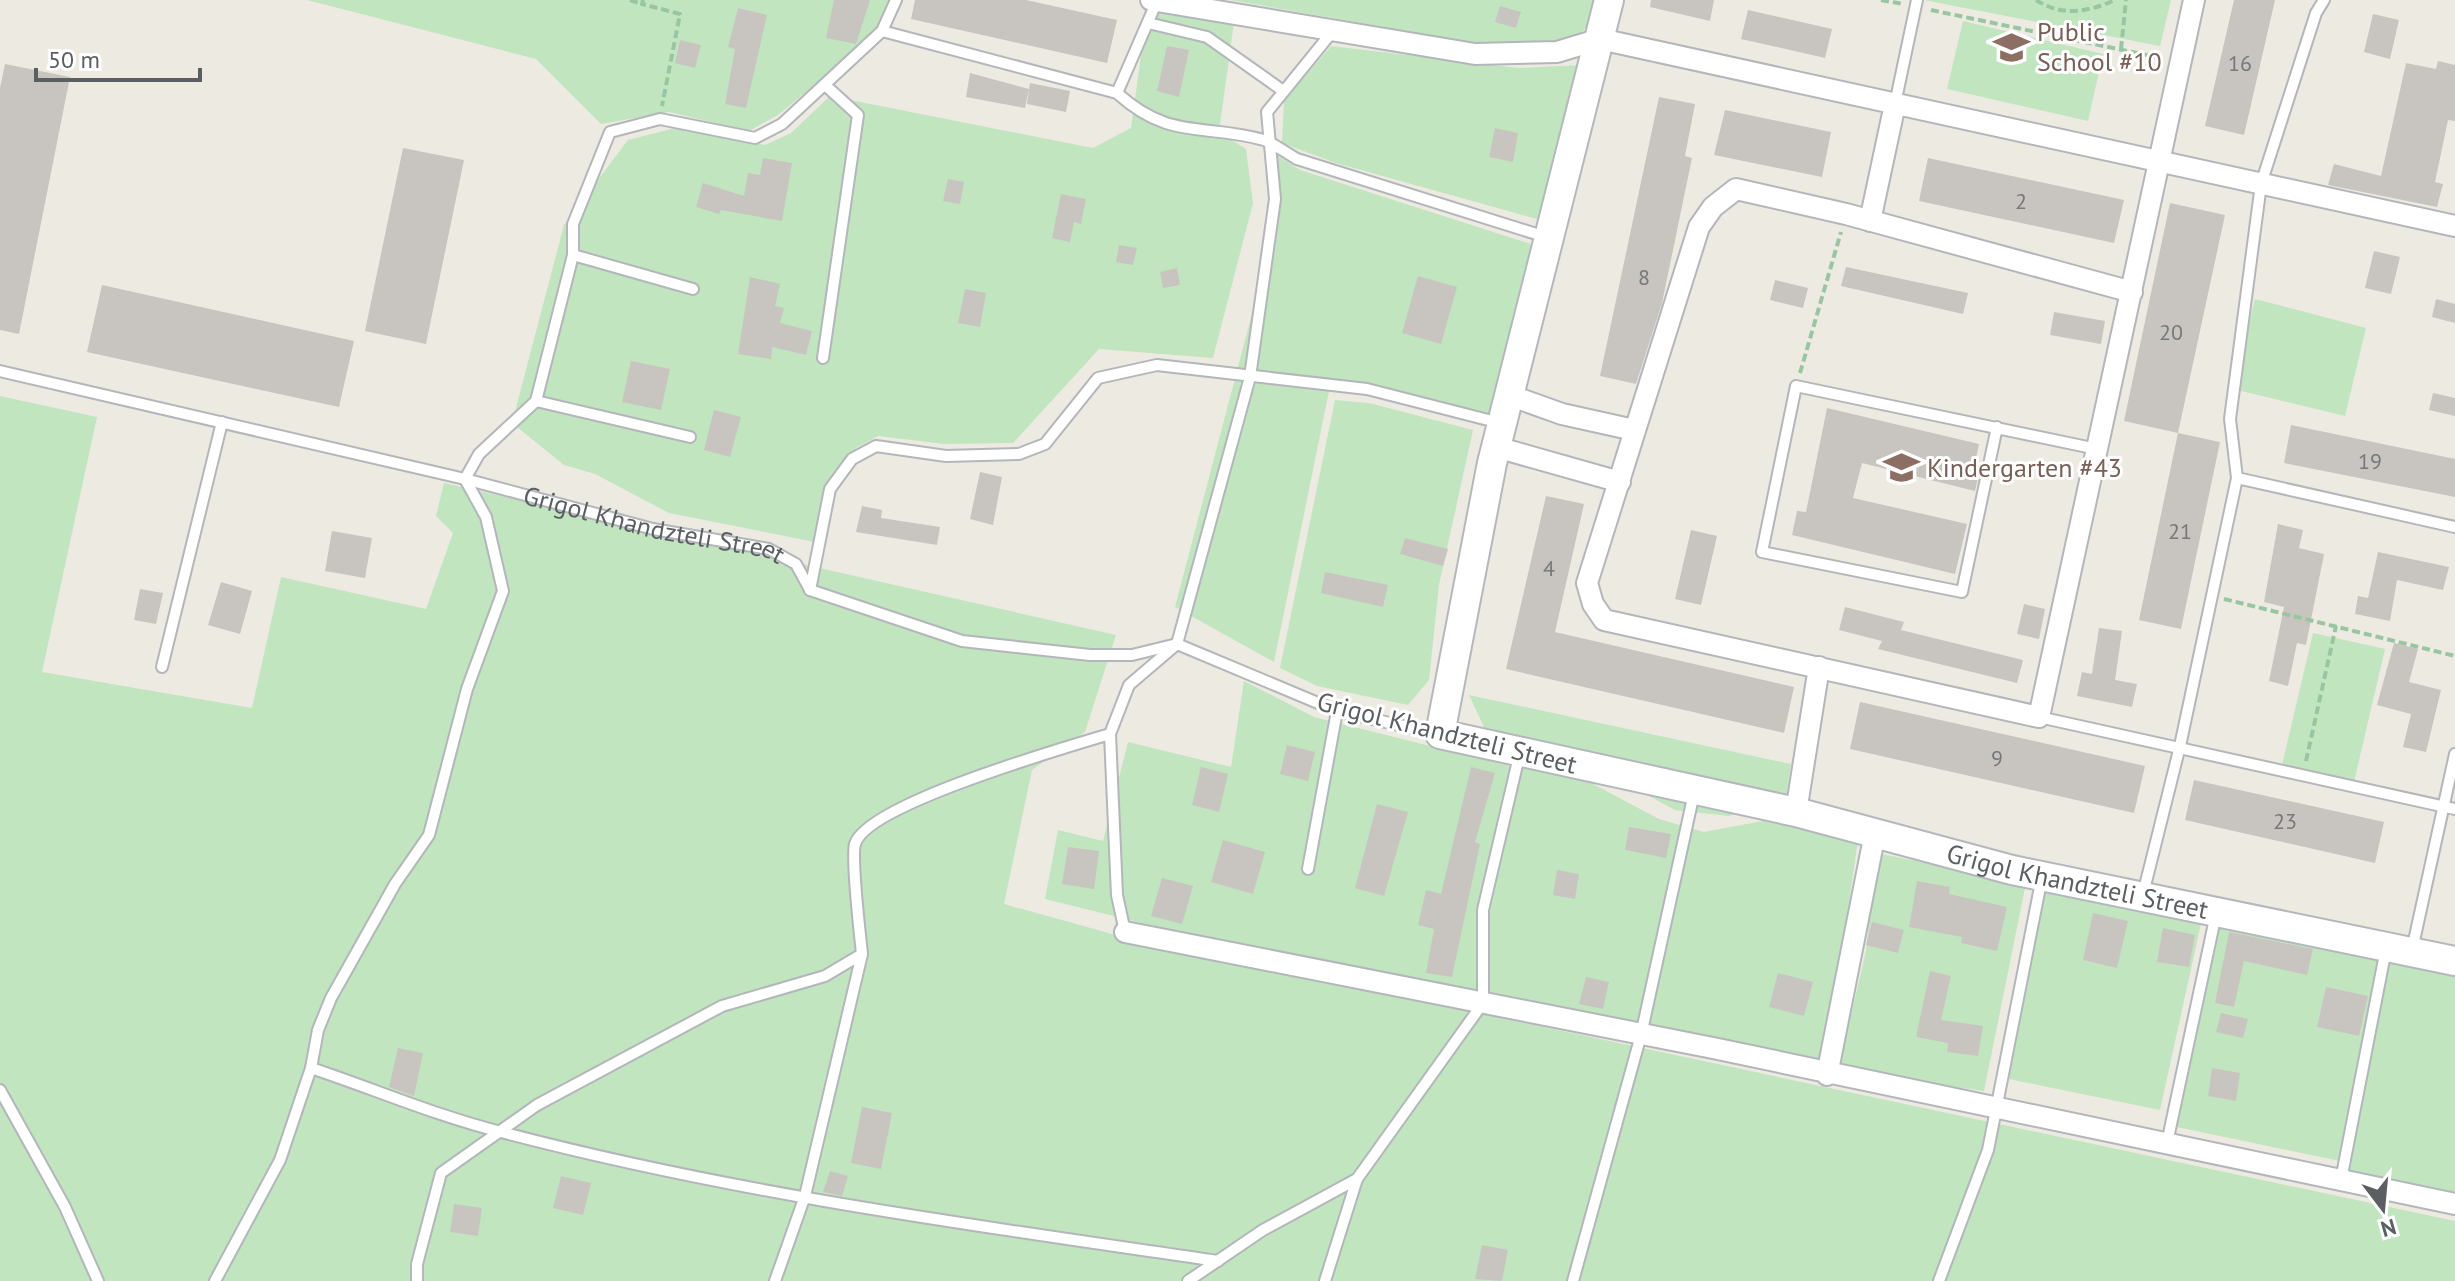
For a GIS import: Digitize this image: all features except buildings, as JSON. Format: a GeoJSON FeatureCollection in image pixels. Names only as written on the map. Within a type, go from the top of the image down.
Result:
{"type":"FeatureCollection","features":[{"type":"Feature","properties":{"kind":"street"},"geometry":{"type":"LineString","coordinates":[[1440,734],[1499,435],[1609,0]]}},
{"type":"Feature","properties":{"kind":"street"},"geometry":{"type":"LineString","coordinates":[[2132,292],[1846,214],[1736,189],[1713,207],[1699,227],[1587,583],[1593,604],[1604,620],[2039,717],[2161,162],[2194,0]]}},
{"type":"Feature","properties":{"kind":"street"},"geometry":{"type":"LineString","coordinates":[[1154,1],[1475,54],[1557,52],[1600,39],[2455,226]]}},
{"type":"Feature","properties":{"kind":"street"},"geometry":{"type":"LineString","coordinates":[[1870,221],[1895,104]]}},
{"type":"Feature","properties":{"kind":"street"},"geometry":{"type":"LineString","coordinates":[[1509,395],[1562,414],[1634,430]]}},
{"type":"Feature","properties":{"kind":"street"},"geometry":{"type":"LineString","coordinates":[[1499,435],[1620,482]]}},
{"type":"Feature","properties":{"kind":"street"},"geometry":{"type":"LineString","coordinates":[[1796,812],[1819,667]]}},
{"type":"Feature","properties":{"kind":"street","name":"Grigol Khandzteli Street"},"geometry":{"type":"LineString","coordinates":[[1440,734],[1796,812],[2042,876],[2455,961]]}},
{"type":"Feature","properties":{"kind":"street"},"geometry":{"type":"LineString","coordinates":[[1827,1075],[1875,833]]}},
{"type":"Feature","properties":{"kind":"street"},"geometry":{"type":"LineString","coordinates":[[1125,932],[1827,1075],[1995,1106],[2455,1205]]}},
{"type":"Feature","properties":{"kind":"lane"},"geometry":{"type":"LineString","coordinates":[[215,1281],[280,1160],[311,1068],[318,1030],[331,998],[395,884],[429,835],[467,689],[503,591],[486,517],[465,479],[479,454],[536,401],[573,255],[573,224],[610,132],[660,119],[755,138],[782,124],[882,31],[896,0]]}},
{"type":"Feature","properties":{"kind":"lane"},"geometry":{"type":"LineString","coordinates":[[2143,897],[2180,746],[2237,478],[2230,419],[2261,184],[2316,13],[2324,0]]}},
{"type":"Feature","properties":{"kind":"lane"},"geometry":{"type":"LineString","coordinates":[[1117,93],[1148,23],[1154,1]]}},
{"type":"Feature","properties":{"kind":"lane"},"geometry":{"type":"LineString","coordinates":[[1895,104],[1916,4]]}},
{"type":"Feature","properties":{"kind":"lane"},"geometry":{"type":"LineString","coordinates":[[1148,23],[1207,37],[1282,90]]}},
{"type":"Feature","properties":{"kind":"lane"},"geometry":{"type":"LineString","coordinates":[[882,31],[1117,93],[1133,107],[1174,128],[1267,141],[1297,159],[1549,238]]}},
{"type":"Feature","properties":{"kind":"lane"},"geometry":{"type":"LineString","coordinates":[[1125,932],[1117,895],[1110,734],[1129,685],[1177,644],[1250,377],[1275,199],[1267,141],[1267,112],[1332,32]]}},
{"type":"Feature","properties":{"kind":"lane"},"geometry":{"type":"LineString","coordinates":[[823,358],[858,115],[825,85]]}},
{"type":"Feature","properties":{"kind":"lane"},"geometry":{"type":"LineString","coordinates":[[573,255],[693,289]]}},
{"type":"Feature","properties":{"kind":"lane"},"geometry":{"type":"LineString","coordinates":[[810,590],[830,489],[852,459],[876,446],[946,456],[1019,454],[1045,444],[1098,378],[1157,365],[1367,389],[1499,435]]}},
{"type":"Feature","properties":{"kind":"lane","name":"Grigol Khandzteli Street"},"geometry":{"type":"LineString","coordinates":[[0,371],[465,479],[653,529],[769,549],[796,564],[810,590],[962,641],[1090,655],[1132,655],[1177,644],[1337,711],[1440,734]]}},
{"type":"Feature","properties":{"kind":"lane"},"geometry":{"type":"LineString","coordinates":[[1997,427],[1962,592],[1762,552],[1796,386],[1997,427],[2097,449]]}},
{"type":"Feature","properties":{"kind":"lane"},"geometry":{"type":"LineString","coordinates":[[536,401],[690,437]]}},
{"type":"Feature","properties":{"kind":"lane"},"geometry":{"type":"LineString","coordinates":[[162,667],[222,422]]}},
{"type":"Feature","properties":{"kind":"lane"},"geometry":{"type":"LineString","coordinates":[[2237,478],[2455,527]]}},
{"type":"Feature","properties":{"kind":"lane"},"geometry":{"type":"LineString","coordinates":[[1308,869],[1337,711]]}},
{"type":"Feature","properties":{"kind":"lane"},"geometry":{"type":"LineString","coordinates":[[2039,717],[2449,808]]}},
{"type":"Feature","properties":{"kind":"lane"},"geometry":{"type":"LineString","coordinates":[[775,1281],[805,1196],[862,954],[854,846],[865,827],[906,804],[1110,734]]}},
{"type":"Feature","properties":{"kind":"lane"},"geometry":{"type":"LineString","coordinates":[[1325,1281],[1357,1179],[1483,1003],[1483,910],[1520,752]]}},
{"type":"Feature","properties":{"kind":"lane"},"geometry":{"type":"LineString","coordinates":[[2341,1180],[2399,950],[2449,808],[2455,754]]}},
{"type":"Feature","properties":{"kind":"lane"},"geometry":{"type":"LineString","coordinates":[[1573,1281],[1641,1035],[1694,791]]}},
{"type":"Feature","properties":{"kind":"lane"},"geometry":{"type":"LineString","coordinates":[[1938,1280],[1988,1150],[2042,876]]}},
{"type":"Feature","properties":{"kind":"lane"},"geometry":{"type":"LineString","coordinates":[[2167,1143],[2216,912]]}},
{"type":"Feature","properties":{"kind":"lane"},"geometry":{"type":"LineString","coordinates":[[417,1281],[417,1264],[441,1173],[537,1105],[722,1006],[825,976],[862,954]]}},
{"type":"Feature","properties":{"kind":"lane"},"geometry":{"type":"LineString","coordinates":[[311,1068],[499,1132],[686,1174],[971,1225],[1218,1261]]}},
{"type":"Feature","properties":{"kind":"lane"},"geometry":{"type":"LineString","coordinates":[[0,1090],[65,1207],[98,1281]]}},
{"type":"Feature","properties":{"kind":"lane"},"geometry":{"type":"LineString","coordinates":[[1188,1281],[1263,1230],[1357,1179]]}},
{"type":"Feature","properties":{"kind":"path"},"geometry":{"type":"LineString","coordinates":[[630,0],[680,14],[660,119]]}},
{"type":"Feature","properties":{"kind":"path"},"geometry":{"type":"LineString","coordinates":[[1881,0],[1916,4],[2180,63]]}},
{"type":"Feature","properties":{"kind":"path"},"geometry":{"type":"LineString","coordinates":[[2036,0],[2071,13],[2094,10],[2115,0]]}},
{"type":"Feature","properties":{"kind":"path"},"geometry":{"type":"LineString","coordinates":[[2121,49],[2126,0]]}},
{"type":"Feature","properties":{"kind":"path"},"geometry":{"type":"LineString","coordinates":[[1796,386],[1846,214]]}},
{"type":"Feature","properties":{"kind":"path"},"geometry":{"type":"LineString","coordinates":[[2210,596],[2455,656]]}},
{"type":"Feature","properties":{"kind":"path"},"geometry":{"type":"LineString","coordinates":[[2303,775],[2336,626]]}},
{"type":"Feature","properties":{"kind":"green space"},"geometry":{"type":"Polygon","coordinates":[[[307,0],[890,0],[872,37],[778,115],[749,131],[669,112],[601,124],[536,59],[307,0]]]}},
{"type":"Feature","properties":{"kind":"green space"},"geometry":{"type":"Polygon","coordinates":[[[1231,0],[1596,0],[1592,20],[1574,42],[1480,44],[1231,0]]]}},
{"type":"Feature","properties":{"kind":"green space"},"geometry":{"type":"Polygon","coordinates":[[[1924,0],[2171,0],[2160,46],[1924,0]]]}},
{"type":"Feature","properties":{"kind":"green space"},"geometry":{"type":"Polygon","coordinates":[[[1147,12],[1234,22],[1219,132],[1246,149],[1253,203],[1213,358],[1099,349],[1013,443],[944,444],[878,436],[856,448],[835,476],[815,542],[669,513],[595,474],[564,465],[512,423],[564,225],[628,140],[675,128],[765,145],[791,133],[830,96],[1093,148],[1131,128],[1147,12]]]}},
{"type":"Feature","properties":{"kind":"green space"},"geometry":{"type":"Polygon","coordinates":[[[1963,21],[2103,54],[2088,121],[1947,89],[1963,21]]]}},
{"type":"Feature","properties":{"kind":"green space"},"geometry":{"type":"Polygon","coordinates":[[[1331,46],[1518,68],[1581,65],[1544,221],[1336,163],[1282,143],[1284,101],[1331,46]]]}},
{"type":"Feature","properties":{"kind":"green space"},"geometry":{"type":"Polygon","coordinates":[[[1273,153],[1300,170],[1537,246],[1492,415],[1367,384],[1331,381],[1274,662],[1175,607],[1280,207],[1273,153]]]}},
{"type":"Feature","properties":{"kind":"green space"},"geometry":{"type":"Polygon","coordinates":[[[2255,299],[2366,328],[2345,416],[2233,389],[2255,299]]]}},
{"type":"Feature","properties":{"kind":"green space"},"geometry":{"type":"Polygon","coordinates":[[[0,396],[97,417],[42,672],[252,708],[281,577],[426,609],[453,533],[436,516],[444,483],[1116,635],[1085,732],[1032,770],[1004,904],[1130,939],[2455,1221],[2455,1281],[0,1281],[0,396]]]}},
{"type":"Feature","properties":{"kind":"green space"},"geometry":{"type":"Polygon","coordinates":[[[1335,400],[1369,403],[1473,430],[1439,585],[1429,680],[1408,705],[1317,686],[1280,668],[1335,400]]]}},
{"type":"Feature","properties":{"kind":"green space"},"geometry":{"type":"Polygon","coordinates":[[[2313,633],[2385,649],[2354,782],[2282,765],[2313,633]]]}},
{"type":"Feature","properties":{"kind":"green space"},"geometry":{"type":"Polygon","coordinates":[[[1244,681],[1314,717],[1518,768],[1563,768],[1659,819],[1704,832],[1779,818],[1858,840],[1845,930],[1835,1067],[1158,927],[1045,899],[1058,830],[1103,841],[1128,742],[1231,767],[1244,681]]]}},
{"type":"Feature","properties":{"kind":"green space"},"geometry":{"type":"Polygon","coordinates":[[[1469,695],[1791,764],[1786,798],[1729,816],[1675,810],[1578,758],[1491,742],[1469,695]]]}},
{"type":"Feature","properties":{"kind":"green space"},"geometry":{"type":"Polygon","coordinates":[[[1876,853],[2026,883],[1984,1091],[1838,1071],[1866,951],[1876,853]]]}},
{"type":"Feature","properties":{"kind":"green space"},"geometry":{"type":"Polygon","coordinates":[[[2041,885],[2202,919],[2160,1110],[2009,1079],[2041,885]]]}},
{"type":"Feature","properties":{"kind":"green space"},"geometry":{"type":"Polygon","coordinates":[[[2220,922],[2380,955],[2340,1161],[2177,1127],[2220,922]]]}},
{"type":"Feature","properties":{"kind":"green space"},"geometry":{"type":"Polygon","coordinates":[[[2389,952],[2455,965],[2455,1197],[2345,1174],[2389,952]]]}},
{"type":"Feature","properties":{"kind":"place","name":"Public School #10"},"geometry":{"type":"Point","coordinates":[2011,47]}},
{"type":"Feature","properties":{"kind":"place","name":"Kindergarten #43"},"geometry":{"type":"Point","coordinates":[1901,468]}}]}
